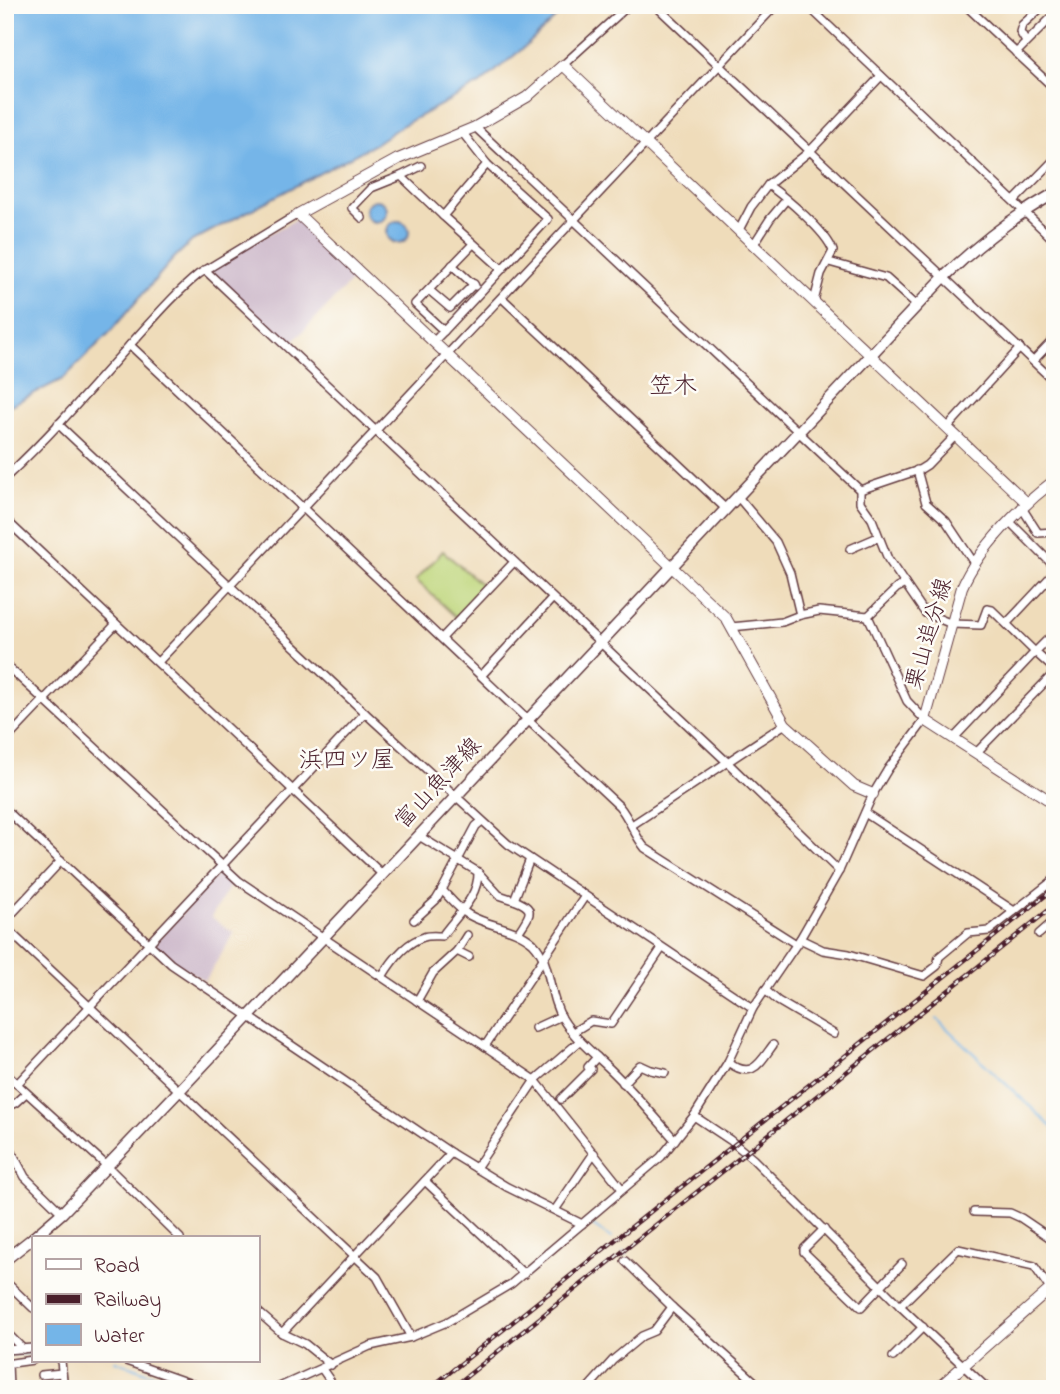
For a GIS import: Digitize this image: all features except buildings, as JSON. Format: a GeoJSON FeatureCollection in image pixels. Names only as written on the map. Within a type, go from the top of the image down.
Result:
{"type":"FeatureCollection","features":[{"type":"Feature","properties":{"kind":"main road","name":"富山魚津線"},"geometry":{"type":"LineString","coordinates":[[35,1236],[62,1213],[179,1091],[916,305],[971,251],[1023,211],[1055,193]]}},
{"type":"Feature","properties":{"kind":"main road","name":"富山魚津線"},"geometry":{"type":"LineString","coordinates":[[5,1260],[32,1239]]}},
{"type":"Feature","properties":{"kind":"street"},"geometry":{"type":"LineString","coordinates":[[5,478],[58,424],[162,308],[205,270],[298,214],[398,159],[475,127],[527,97],[629,5]]}},
{"type":"Feature","properties":{"kind":"street"},"geometry":{"type":"LineString","coordinates":[[655,5],[1055,382]]}},
{"type":"Feature","properties":{"kind":"street"},"geometry":{"type":"LineString","coordinates":[[158,662],[576,221],[646,142],[776,5]]}},
{"type":"Feature","properties":{"kind":"street"},"geometry":{"type":"LineString","coordinates":[[807,5],[1055,241]]}},
{"type":"Feature","properties":{"kind":"street"},"geometry":{"type":"LineString","coordinates":[[965,5],[1055,89]]}},
{"type":"Feature","properties":{"kind":"street"},"geometry":{"type":"LineString","coordinates":[[1026,42],[1020,32],[1022,25],[1044,5]]}},
{"type":"Feature","properties":{"kind":"street"},"geometry":{"type":"LineString","coordinates":[[1016,53],[1055,14]]}},
{"type":"Feature","properties":{"kind":"street"},"geometry":{"type":"LineString","coordinates":[[563,65],[947,428],[1025,506],[1038,533],[1055,532]]}},
{"type":"Feature","properties":{"kind":"street"},"geometry":{"type":"LineString","coordinates":[[738,230],[768,185],[810,151],[881,76]]}},
{"type":"Feature","properties":{"kind":"street"},"geometry":{"type":"LineString","coordinates":[[475,127],[860,490],[860,502],[872,519],[888,559],[925,613],[952,624],[981,625],[987,609],[992,610],[1055,671],[977,752]]}},
{"type":"Feature","properties":{"kind":"street"},"geometry":{"type":"LineString","coordinates":[[433,342],[548,219],[487,164],[462,132]]}},
{"type":"Feature","properties":{"kind":"street"},"geometry":{"type":"LineString","coordinates":[[1014,201],[1055,159]]}},
{"type":"Feature","properties":{"kind":"street"},"geometry":{"type":"LineString","coordinates":[[443,216],[487,164]]}},
{"type":"Feature","properties":{"kind":"street"},"geometry":{"type":"LineString","coordinates":[[362,218],[352,208],[371,188],[421,166]]}},
{"type":"Feature","properties":{"kind":"street"},"geometry":{"type":"LineString","coordinates":[[401,176],[502,270]]}},
{"type":"Feature","properties":{"kind":"street"},"geometry":{"type":"LineString","coordinates":[[768,185],[831,243],[833,251],[821,274],[814,301]]}},
{"type":"Feature","properties":{"kind":"street"},"geometry":{"type":"LineString","coordinates":[[754,244],[786,200]]}},
{"type":"Feature","properties":{"kind":"street"},"geometry":{"type":"LineString","coordinates":[[298,214],[726,618],[785,724],[854,786],[873,794]]}},
{"type":"Feature","properties":{"kind":"street"},"geometry":{"type":"LineString","coordinates":[[444,331],[415,304],[473,244]]}},
{"type":"Feature","properties":{"kind":"street"},"geometry":{"type":"LineString","coordinates":[[829,262],[886,278],[916,305]]}},
{"type":"Feature","properties":{"kind":"street"},"geometry":{"type":"LineString","coordinates":[[452,265],[482,292]]}},
{"type":"Feature","properties":{"kind":"street"},"geometry":{"type":"LineString","coordinates":[[205,270],[839,871]]}},
{"type":"Feature","properties":{"kind":"street"},"geometry":{"type":"LineString","coordinates":[[450,308],[474,284]]}},
{"type":"Feature","properties":{"kind":"street"},"geometry":{"type":"LineString","coordinates":[[429,290],[459,316]]}},
{"type":"Feature","properties":{"kind":"street"},"geometry":{"type":"LineString","coordinates":[[502,298],[726,509]]}},
{"type":"Feature","properties":{"kind":"street"},"geometry":{"type":"LineString","coordinates":[[1033,361],[1055,338]]}},
{"type":"Feature","properties":{"kind":"street"},"geometry":{"type":"LineString","coordinates":[[130,345],[619,806],[645,848],[798,942],[923,976],[937,966],[939,957],[968,933],[989,931],[1055,879]]}},
{"type":"Feature","properties":{"kind":"street"},"geometry":{"type":"LineString","coordinates":[[947,428],[1020,348]]}},
{"type":"Feature","properties":{"kind":"street"},"geometry":{"type":"LineString","coordinates":[[58,424],[508,844],[753,1008]]}},
{"type":"Feature","properties":{"kind":"street"},"geometry":{"type":"LineString","coordinates":[[860,490],[917,471],[927,465],[955,436]]}},
{"type":"Feature","properties":{"kind":"street"},"geometry":{"type":"LineString","coordinates":[[917,471],[926,503],[946,521],[974,563]]}},
{"type":"Feature","properties":{"kind":"street","name":"栗山追分線"},"geometry":{"type":"LineString","coordinates":[[1055,480],[1025,506],[974,563],[962,587],[925,720],[1055,804]]}},
{"type":"Feature","properties":{"kind":"street"},"geometry":{"type":"LineString","coordinates":[[738,497],[776,542],[790,573],[800,615]]}},
{"type":"Feature","properties":{"kind":"street"},"geometry":{"type":"LineString","coordinates":[[5,519],[382,874]]}},
{"type":"Feature","properties":{"kind":"street"},"geometry":{"type":"LineString","coordinates":[[1010,522],[1055,566]]}},
{"type":"Feature","properties":{"kind":"street"},"geometry":{"type":"LineString","coordinates":[[850,549],[878,537]]}},
{"type":"Feature","properties":{"kind":"street"},"geometry":{"type":"LineString","coordinates":[[442,638],[513,562]]}},
{"type":"Feature","properties":{"kind":"street"},"geometry":{"type":"LineString","coordinates":[[1007,623],[1055,572]]}},
{"type":"Feature","properties":{"kind":"street"},"geometry":{"type":"LineString","coordinates":[[731,627],[782,622],[819,611],[867,616],[905,584]]}},
{"type":"Feature","properties":{"kind":"street"},"geometry":{"type":"LineString","coordinates":[[482,675],[552,599]]}},
{"type":"Feature","properties":{"kind":"street"},"geometry":{"type":"LineString","coordinates":[[275,1389],[370,1346],[411,1337],[447,1322],[511,1284],[639,1177],[694,1116],[728,1062],[753,1008],[798,942],[839,871],[873,794],[888,769],[925,720],[907,701],[867,616]]}},
{"type":"Feature","properties":{"kind":"street"},"geometry":{"type":"LineString","coordinates":[[5,741],[116,624]]}},
{"type":"Feature","properties":{"kind":"street"},"geometry":{"type":"LineString","coordinates":[[954,738],[1055,632]]}},
{"type":"Feature","properties":{"kind":"street"},"geometry":{"type":"LineString","coordinates":[[5,664],[239,881],[535,1080],[622,1189]]}},
{"type":"Feature","properties":{"kind":"street"},"geometry":{"type":"LineString","coordinates":[[17,1084],[365,713]]}},
{"type":"Feature","properties":{"kind":"street"},"geometry":{"type":"LineString","coordinates":[[632,825],[785,724]]}},
{"type":"Feature","properties":{"kind":"street"},"geometry":{"type":"LineString","coordinates":[[5,809],[171,964],[451,1153],[507,1187],[582,1224]]}},
{"type":"Feature","properties":{"kind":"street"},"geometry":{"type":"LineString","coordinates":[[864,813],[1014,911]]}},
{"type":"Feature","properties":{"kind":"street"},"geometry":{"type":"LineString","coordinates":[[414,920],[436,900],[476,826],[482,821]]}},
{"type":"Feature","properties":{"kind":"street"},"geometry":{"type":"LineString","coordinates":[[419,836],[478,872],[499,895],[525,904],[530,913],[517,933]]}},
{"type":"Feature","properties":{"kind":"street"},"geometry":{"type":"LineString","coordinates":[[514,900],[530,859]]}},
{"type":"Feature","properties":{"kind":"street"},"geometry":{"type":"LineString","coordinates":[[5,921],[61,861]]}},
{"type":"Feature","properties":{"kind":"street"},"geometry":{"type":"LineString","coordinates":[[382,977],[391,962],[405,949],[423,937],[442,936],[472,898],[478,884],[478,872]]}},
{"type":"Feature","properties":{"kind":"street"},"geometry":{"type":"LineString","coordinates":[[442,890],[461,910],[479,920],[517,933],[535,945],[561,1016],[580,1041],[675,1140]]}},
{"type":"Feature","properties":{"kind":"street"},"geometry":{"type":"LineString","coordinates":[[485,1046],[585,896]]}},
{"type":"Feature","properties":{"kind":"street"},"geometry":{"type":"LineString","coordinates":[[1039,934],[1055,920]]}},
{"type":"Feature","properties":{"kind":"street"},"geometry":{"type":"LineString","coordinates":[[5,927],[377,1277],[411,1337]]}},
{"type":"Feature","properties":{"kind":"street"},"geometry":{"type":"LineString","coordinates":[[417,1001],[433,973],[457,951],[467,935]]}},
{"type":"Feature","properties":{"kind":"street"},"geometry":{"type":"LineString","coordinates":[[573,1032],[591,1021],[611,1024],[662,947]]}},
{"type":"Feature","properties":{"kind":"street"},"geometry":{"type":"LineString","coordinates":[[457,951],[469,957]]}},
{"type":"Feature","properties":{"kind":"street"},"geometry":{"type":"LineString","coordinates":[[765,990],[778,1001],[834,1034]]}},
{"type":"Feature","properties":{"kind":"street"},"geometry":{"type":"LineString","coordinates":[[535,1028],[561,1016]]}},
{"type":"Feature","properties":{"kind":"street"},"geometry":{"type":"LineString","coordinates":[[475,1168],[535,1080],[580,1041]]}},
{"type":"Feature","properties":{"kind":"street"},"geometry":{"type":"LineString","coordinates":[[728,1062],[737,1069],[756,1068],[773,1045]]}},
{"type":"Feature","properties":{"kind":"street"},"geometry":{"type":"LineString","coordinates":[[561,1099],[591,1069],[588,1067],[597,1057]]}},
{"type":"Feature","properties":{"kind":"street"},"geometry":{"type":"LineString","coordinates":[[623,1083],[640,1065],[665,1073]]}},
{"type":"Feature","properties":{"kind":"street"},"geometry":{"type":"LineString","coordinates":[[5,1073],[107,1166],[178,1236]]}},
{"type":"Feature","properties":{"kind":"street"},"geometry":{"type":"LineString","coordinates":[[5,1107],[15,1104],[26,1093]]}},
{"type":"Feature","properties":{"kind":"street"},"geometry":{"type":"LineString","coordinates":[[694,1116],[753,1159],[900,1306],[988,1389]]}},
{"type":"Feature","properties":{"kind":"street"},"geometry":{"type":"LineString","coordinates":[[6,1142],[25,1177],[62,1213]]}},
{"type":"Feature","properties":{"kind":"street"},"geometry":{"type":"LineString","coordinates":[[282,1333],[451,1153]]}},
{"type":"Feature","properties":{"kind":"street"},"geometry":{"type":"LineString","coordinates":[[555,1210],[594,1153]]}},
{"type":"Feature","properties":{"kind":"street"},"geometry":{"type":"LineString","coordinates":[[425,1181],[524,1274]]}},
{"type":"Feature","properties":{"kind":"street"},"geometry":{"type":"LineString","coordinates":[[974,1212],[1010,1213],[1055,1241]]}},
{"type":"Feature","properties":{"kind":"street"},"geometry":{"type":"LineString","coordinates":[[824,1229],[804,1252],[861,1307],[902,1264]]}},
{"type":"Feature","properties":{"kind":"street"},"geometry":{"type":"LineString","coordinates":[[900,1306],[958,1249],[1034,1266],[1053,1290],[937,1389]]}},
{"type":"Feature","properties":{"kind":"street"},"geometry":{"type":"LineString","coordinates":[[625,1261],[763,1389]]}},
{"type":"Feature","properties":{"kind":"street"},"geometry":{"type":"LineString","coordinates":[[5,1281],[32,1307]]}},
{"type":"Feature","properties":{"kind":"street"},"geometry":{"type":"LineString","coordinates":[[587,1389],[613,1360],[642,1336],[654,1331],[672,1307]]}},
{"type":"Feature","properties":{"kind":"street"},"geometry":{"type":"LineString","coordinates":[[259,1313],[282,1333],[305,1344],[331,1365]]}},
{"type":"Feature","properties":{"kind":"street"},"geometry":{"type":"LineString","coordinates":[[893,1357],[923,1327]]}},
{"type":"Feature","properties":{"kind":"street"},"geometry":{"type":"LineString","coordinates":[[5,1331],[23,1349]]}},
{"type":"Feature","properties":{"kind":"street"},"geometry":{"type":"LineString","coordinates":[[5,1350],[32,1348]]}},
{"type":"Feature","properties":{"kind":"street"},"geometry":{"type":"LineString","coordinates":[[9,1389],[7,1363],[32,1360]]}},
{"type":"Feature","properties":{"kind":"street"},"geometry":{"type":"LineString","coordinates":[[61,1362],[64,1389]]}},
{"type":"Feature","properties":{"kind":"street"},"geometry":{"type":"LineString","coordinates":[[129,1362],[206,1389]]}},
{"type":"Feature","properties":{"kind":"street"},"geometry":{"type":"LineString","coordinates":[[322,1369],[336,1389]]}},
{"type":"Feature","properties":{"kind":"street"},"geometry":{"type":"LineString","coordinates":[[41,1375],[62,1373]]}},
{"type":"Feature","properties":{"kind":"shaded area"},"geometry":{"type":"Polygon","coordinates":[[[297,219],[356,276],[289,346],[209,270],[297,219]]]}},
{"type":"Feature","properties":{"kind":"shaded area"},"geometry":{"type":"Polygon","coordinates":[[[223,869],[233,881],[211,917],[234,933],[205,981],[172,961],[154,944],[223,869]]]}},
{"type":"Feature","properties":{"kind":"green space"},"geometry":{"type":"Polygon","coordinates":[[[443,551],[484,587],[457,618],[416,580],[443,551]]]}},
{"type":"Feature","properties":{"kind":"water"},"geometry":{"type":"Polygon","coordinates":[[[5,5],[563,5],[561,13],[480,84],[401,126],[375,144],[192,241],[109,333],[63,379],[5,408],[5,5]]]}},
{"type":"Feature","properties":{"kind":"water"},"geometry":{"type":"Polygon","coordinates":[[[376,200],[384,203],[387,211],[384,219],[376,222],[368,219],[365,211],[368,203],[376,200]]]}},
{"type":"Feature","properties":{"kind":"water"},"geometry":{"type":"Polygon","coordinates":[[[398,221],[406,224],[409,232],[406,240],[398,243],[390,240],[387,232],[390,224],[398,221]]]}},
{"type":"Feature","properties":{"kind":"waterway"},"geometry":{"type":"LineString","coordinates":[[937,1019],[1055,1130]]}},
{"type":"Feature","properties":{"kind":"waterway"},"geometry":{"type":"LineString","coordinates":[[590,1224],[611,1238]]}},
{"type":"Feature","properties":{"kind":"waterway"},"geometry":{"type":"LineString","coordinates":[[623,1252],[626,1255]]}},
{"type":"Feature","properties":{"kind":"waterway"},"geometry":{"type":"LineString","coordinates":[[631,1261],[676,1304]]}},
{"type":"Feature","properties":{"kind":"waterway"},"geometry":{"type":"LineString","coordinates":[[5,1355],[32,1353]]}},
{"type":"Feature","properties":{"kind":"waterway"},"geometry":{"type":"LineString","coordinates":[[118,1362],[186,1386]]}},
{"type":"Feature","properties":{"kind":"railway"},"geometry":{"type":"LineString","coordinates":[[429,1389],[1055,888]]}},
{"type":"Feature","properties":{"kind":"railway"},"geometry":{"type":"LineString","coordinates":[[451,1389],[1055,905]]}},
{"type":"Feature","properties":{"kind":"district","name":"笠木"},"geometry":{"type":"Point","coordinates":[673,387]}},
{"type":"Feature","properties":{"kind":"district","name":"浜四ツ屋"},"geometry":{"type":"Point","coordinates":[347,761]}}]}
